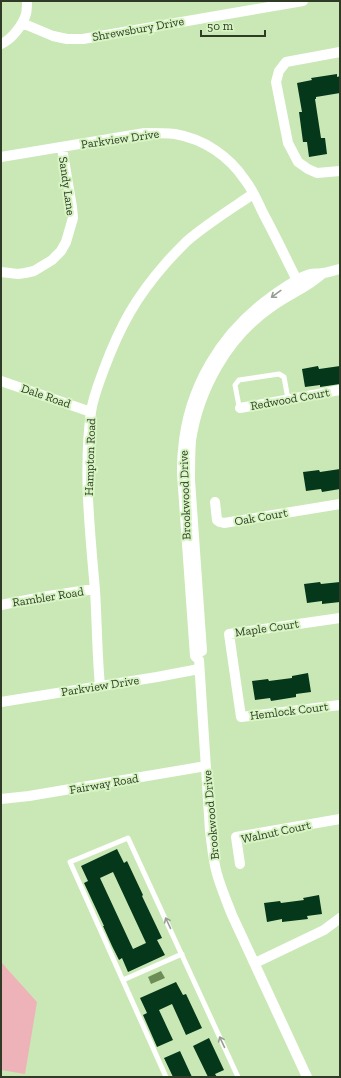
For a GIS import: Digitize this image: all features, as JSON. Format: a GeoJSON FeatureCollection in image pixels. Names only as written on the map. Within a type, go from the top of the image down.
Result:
{"type":"FeatureCollection","features":[{"type":"Feature","properties":{"kind":"street"},"geometry":{"type":"LineString","coordinates":[[1,44],[15,34],[22,23],[26,15],[28,1]]}},
{"type":"Feature","properties":{"kind":"street","name":"Shrewsbury Drive"},"geometry":{"type":"LineString","coordinates":[[22,23],[53,36],[67,39],[83,39],[303,1]]}},
{"type":"Feature","properties":{"kind":"street"},"geometry":{"type":"LineString","coordinates":[[340,52],[286,62],[279,71],[276,82],[288,143],[298,162],[308,170],[317,173],[340,171]]}},
{"type":"Feature","properties":{"kind":"street","name":"Parkview Drive"},"geometry":{"type":"LineString","coordinates":[[1,157],[144,134],[176,134],[203,143],[227,159],[246,180],[299,285]]}},
{"type":"Feature","properties":{"kind":"street","name":"Sandy Lane"},"geometry":{"type":"LineString","coordinates":[[1,272],[18,274],[34,271],[52,260],[61,251],[66,242],[73,218],[62,148]]}},
{"type":"Feature","properties":{"kind":"street","name":"Hampton Road"},"geometry":{"type":"LineString","coordinates":[[100,686],[87,478],[91,412],[99,384],[114,344],[129,314],[156,275],[187,241],[222,214],[253,194]]}},
{"type":"Feature","properties":{"kind":"street","name":"Brookwood Drive"},"geometry":{"type":"LineString","coordinates":[[307,1077],[232,915],[217,874],[213,856],[199,664],[195,656],[182,474],[182,451],[188,418],[194,397],[202,378],[214,357],[233,331],[249,314],[286,286],[299,285],[311,274],[340,269]]}},
{"type":"Feature","properties":{"kind":"street","name":"Dale Road"},"geometry":{"type":"LineString","coordinates":[[1,381],[91,412]]}},
{"type":"Feature","properties":{"kind":"street","name":"Redwood Court"},"geometry":{"type":"LineString","coordinates":[[240,408],[340,390]]}},
{"type":"Feature","properties":{"kind":"street","name":"Oak Court"},"geometry":{"type":"LineString","coordinates":[[215,502],[218,520],[224,523],[340,504]]}},
{"type":"Feature","properties":{"kind":"street","name":"Rambler Road"},"geometry":{"type":"LineString","coordinates":[[1,604],[94,589]]}},
{"type":"Feature","properties":{"kind":"street","name":"Maple Court"},"geometry":{"type":"LineString","coordinates":[[241,717],[229,634],[340,618]]}},
{"type":"Feature","properties":{"kind":"street","name":"Parkview Drive"},"geometry":{"type":"LineString","coordinates":[[1,702],[157,677],[199,664]]}},
{"type":"Feature","properties":{"kind":"street","name":"Hemlock Court"},"geometry":{"type":"LineString","coordinates":[[241,717],[338,705]]}},
{"type":"Feature","properties":{"kind":"street","name":"Fairway Road"},"geometry":{"type":"LineString","coordinates":[[1,799],[29,796],[206,766]]}},
{"type":"Feature","properties":{"kind":"street","name":"Walnut Court"},"geometry":{"type":"LineString","coordinates":[[240,864],[236,837],[340,820]]}},
{"type":"Feature","properties":{"kind":"street"},"geometry":{"type":"LineString","coordinates":[[254,963],[324,930],[340,918]]}},
{"type":"Feature","properties":{"kind":"lane"},"geometry":{"type":"LineString","coordinates":[[240,408],[235,384],[239,380],[279,374],[284,377],[288,399]]}},
{"type":"Feature","properties":{"kind":"lane"},"geometry":{"type":"LineString","coordinates":[[166,1077],[70,862],[128,838],[238,1077]]}},
{"type":"Feature","properties":{"kind":"lane"},"geometry":{"type":"LineString","coordinates":[[123,980],[182,954]]}},
{"type":"Feature","properties":{"kind":"shaded area"},"geometry":{"type":"Polygon","coordinates":[[[1,962],[37,1002],[25,1074],[1,1070],[1,962]]]}},
{"type":"Feature","properties":{"kind":"shaded area"},"geometry":{"type":"Polygon","coordinates":[[[161,971],[165,978],[151,984],[148,977],[161,971]]]}},
{"type":"Feature","properties":{"kind":"building"},"geometry":{"type":"Polygon","coordinates":[[[337,74],[337,77],[340,76],[340,93],[316,97],[315,99],[321,138],[325,138],[327,154],[309,157],[307,142],[303,142],[299,112],[302,112],[297,83],[312,80],[311,78],[337,74]]]}},
{"type":"Feature","properties":{"kind":"building"},"geometry":{"type":"Polygon","coordinates":[[[318,366],[319,369],[340,366],[340,384],[320,387],[320,385],[305,387],[302,369],[318,366]]]}},
{"type":"Feature","properties":{"kind":"building"},"geometry":{"type":"Polygon","coordinates":[[[340,469],[340,489],[322,492],[321,489],[306,491],[303,472],[319,470],[320,472],[340,469]]]}},
{"type":"Feature","properties":{"kind":"building"},"geometry":{"type":"Polygon","coordinates":[[[320,582],[321,584],[340,582],[340,602],[322,604],[322,601],[307,603],[304,584],[320,582]]]}},
{"type":"Feature","properties":{"kind":"building"},"geometry":{"type":"Polygon","coordinates":[[[308,673],[311,692],[296,694],[296,697],[271,701],[270,698],[255,700],[252,681],[268,679],[269,681],[292,678],[292,676],[308,673]]]}},
{"type":"Feature","properties":{"kind":"building"},"geometry":{"type":"Polygon","coordinates":[[[117,849],[124,863],[127,861],[143,895],[142,896],[162,938],[157,940],[165,955],[128,972],[122,958],[119,960],[103,926],[84,883],[88,881],[81,866],[117,849]],[[113,872],[100,878],[133,949],[146,943],[113,872]]]}},
{"type":"Feature","properties":{"kind":"building"},"geometry":{"type":"Polygon","coordinates":[[[319,895],[322,914],[307,916],[308,919],[282,922],[282,919],[267,922],[264,903],[280,901],[281,903],[304,900],[303,898],[319,895]]]}},
{"type":"Feature","properties":{"kind":"building"},"geometry":{"type":"Polygon","coordinates":[[[176,982],[183,995],[186,994],[202,1028],[186,1035],[172,1004],[159,1010],[173,1040],[157,1047],[143,1015],[147,1013],[140,998],[176,982]]]}},
{"type":"Feature","properties":{"kind":"building"},"geometry":{"type":"Polygon","coordinates":[[[209,1038],[224,1070],[215,1074],[217,1077],[208,1077],[193,1046],[209,1038]]]}},
{"type":"Feature","properties":{"kind":"building"},"geometry":{"type":"Polygon","coordinates":[[[180,1051],[192,1077],[173,1077],[164,1058],[180,1051]]]}}]}
